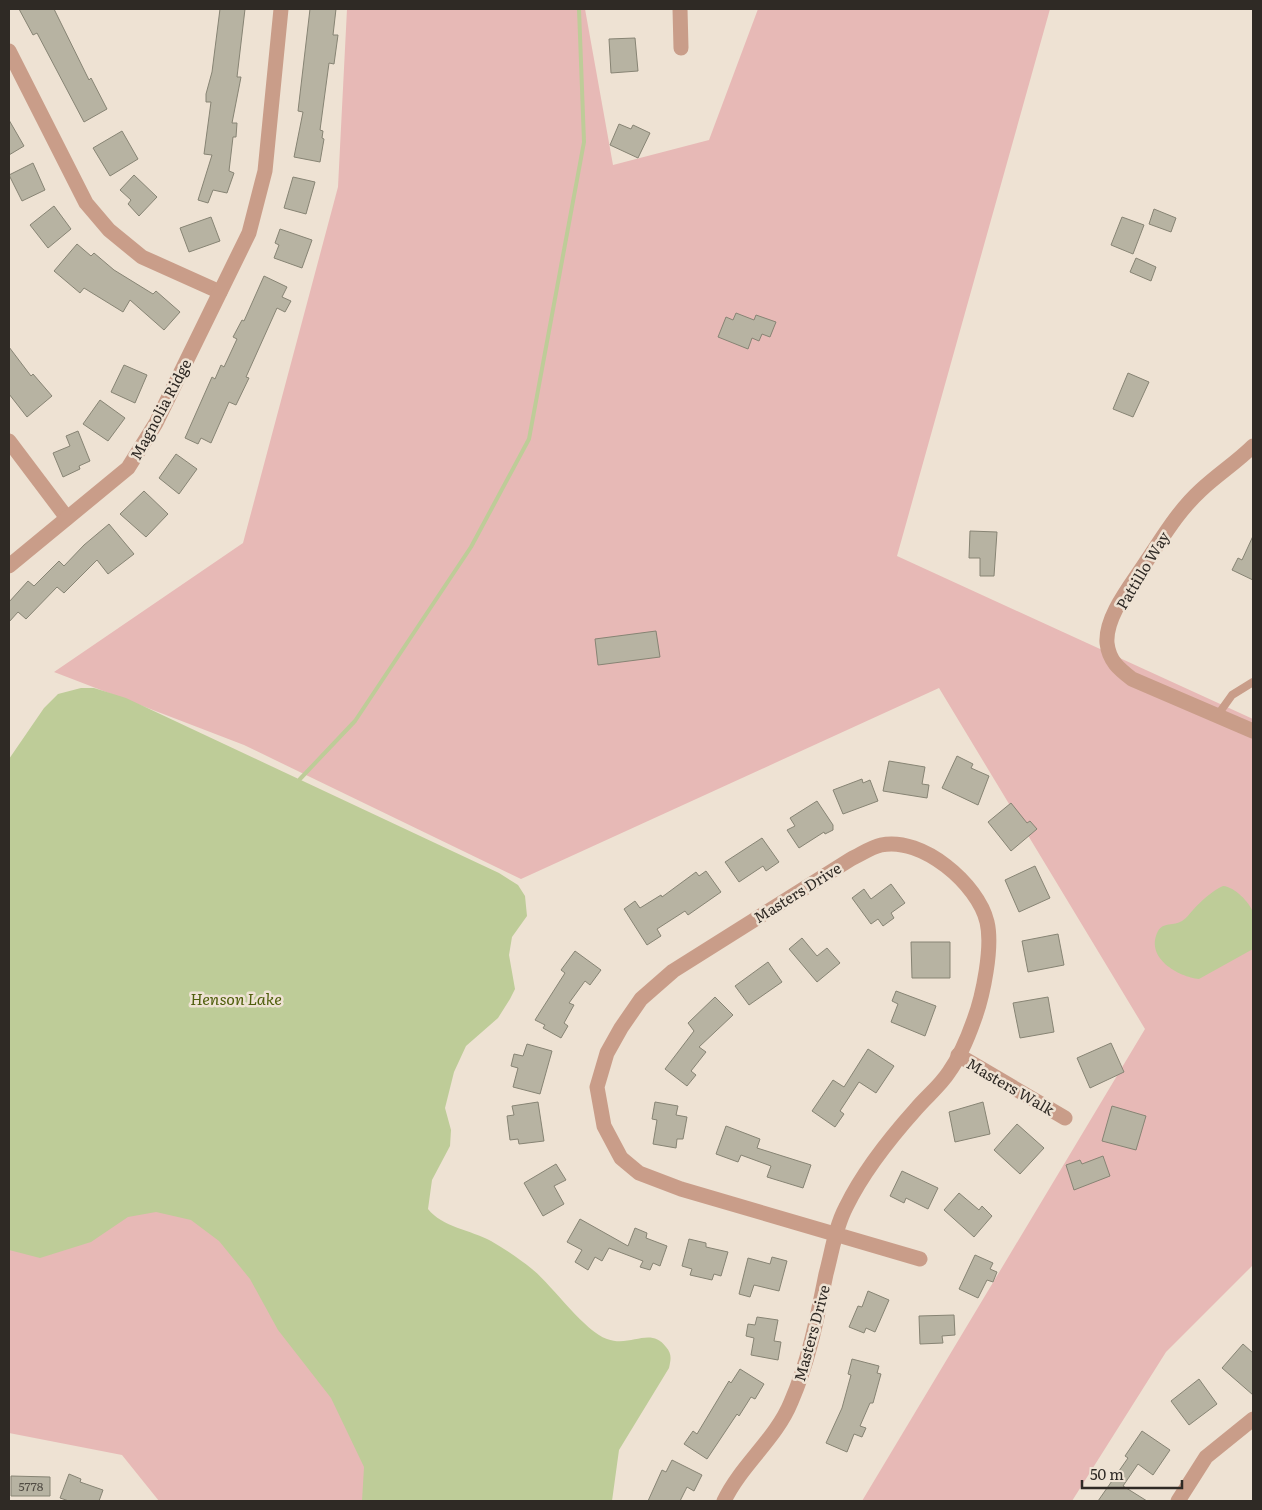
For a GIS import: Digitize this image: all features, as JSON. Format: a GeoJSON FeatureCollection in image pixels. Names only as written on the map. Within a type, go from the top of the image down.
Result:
{"type":"FeatureCollection","features":[{"type":"Feature","properties":{"kind":"street","name":"Magnolia Ridge"},"geometry":{"type":"LineString","coordinates":[[9,566],[128,468],[156,423],[249,233],[265,171],[281,9]]}},
{"type":"Feature","properties":{"kind":"street"},"geometry":{"type":"LineString","coordinates":[[680,9],[681,48]]}},
{"type":"Feature","properties":{"kind":"street"},"geometry":{"type":"LineString","coordinates":[[9,51],[86,202],[109,230],[142,257],[220,292]]}},
{"type":"Feature","properties":{"kind":"street"},"geometry":{"type":"LineString","coordinates":[[9,441],[66,518]]}},
{"type":"Feature","properties":{"kind":"street","name":"Pattillo Way"},"geometry":{"type":"LineString","coordinates":[[1253,446],[1240,459],[1201,490],[1162,536],[1126,590],[1109,627],[1107,642],[1110,656],[1114,662],[1132,679],[1253,731]]}},
{"type":"Feature","properties":{"kind":"street","name":"Masters Drive"},"geometry":{"type":"LineString","coordinates":[[724,1501],[742,1470],[780,1422],[791,1404],[808,1355],[836,1234],[845,1208],[869,1168],[914,1111],[949,1072],[975,1019],[989,953],[987,921],[970,890],[956,874],[934,857],[910,846],[881,844],[851,859],[756,917],[673,971],[641,999],[621,1028],[607,1053],[597,1087],[604,1126],[621,1158],[639,1173],[680,1189],[836,1234],[920,1258]]}},
{"type":"Feature","properties":{"kind":"street","name":"Masters Walk"},"geometry":{"type":"LineString","coordinates":[[958,1055],[1065,1118]]}},
{"type":"Feature","properties":{"kind":"street"},"geometry":{"type":"LineString","coordinates":[[1178,1501],[1206,1457],[1253,1419]]}},
{"type":"Feature","properties":{"kind":"lane"},"geometry":{"type":"LineString","coordinates":[[1217,716],[1232,695],[1253,682]]}},
{"type":"Feature","properties":{"kind":"shaded area"},"geometry":{"type":"Polygon","coordinates":[[[347,9],[585,9],[613,165],[709,140],[758,9],[1050,9],[897,556],[1253,719],[1253,1265],[1166,1352],[1072,1501],[862,1501],[1145,1029],[939,688],[521,879],[244,745],[54,672],[243,543],[338,187],[347,9]]]}},
{"type":"Feature","properties":{"kind":"shaded area"},"geometry":{"type":"Polygon","coordinates":[[[156,1199],[214,1199],[293,1322],[385,1501],[159,1501],[122,1455],[9,1433],[9,1233],[156,1199]]]}},
{"type":"Feature","properties":{"kind":"water","name":"Henson Lake"},"geometry":{"type":"Polygon","coordinates":[[[81,688],[94,688],[126,698],[499,873],[518,885],[525,896],[527,916],[512,937],[509,955],[515,989],[498,1018],[466,1046],[454,1072],[445,1108],[451,1130],[450,1146],[432,1180],[428,1209],[441,1220],[491,1241],[532,1269],[579,1318],[598,1334],[616,1341],[653,1338],[660,1341],[668,1350],[670,1357],[669,1368],[619,1450],[612,1501],[362,1501],[364,1467],[331,1398],[278,1330],[250,1279],[219,1241],[191,1220],[156,1212],[128,1217],[91,1242],[40,1258],[9,1250],[9,759],[44,708],[58,694],[81,688]]]}},
{"type":"Feature","properties":{"kind":"water"},"geometry":{"type":"Polygon","coordinates":[[[1223,886],[1232,889],[1241,896],[1253,912],[1253,949],[1199,979],[1174,970],[1160,958],[1156,950],[1155,941],[1158,931],[1163,926],[1184,920],[1207,896],[1223,886]]]}},
{"type":"Feature","properties":{"kind":"building"},"geometry":{"type":"Polygon","coordinates":[[[19,9],[54,9],[89,80],[91,78],[107,109],[84,122],[37,33],[33,35],[19,9]]]}},
{"type":"Feature","properties":{"kind":"building"},"geometry":{"type":"Polygon","coordinates":[[[220,9],[245,9],[237,77],[241,77],[232,123],[237,123],[236,137],[233,137],[229,171],[234,173],[227,193],[213,190],[208,203],[198,200],[212,155],[204,154],[211,102],[206,102],[206,94],[212,72],[220,9]]]}},
{"type":"Feature","properties":{"kind":"building"},"geometry":{"type":"Polygon","coordinates":[[[310,9],[336,9],[333,35],[338,35],[334,64],[329,63],[320,130],[323,131],[322,138],[324,139],[320,162],[294,157],[303,112],[298,111],[310,9]]]}},
{"type":"Feature","properties":{"kind":"building"},"geometry":{"type":"Polygon","coordinates":[[[635,38],[638,71],[611,73],[609,39],[635,38]]]}},
{"type":"Feature","properties":{"kind":"building"},"geometry":{"type":"Polygon","coordinates":[[[9,120],[24,146],[9,155],[9,120]]]}},
{"type":"Feature","properties":{"kind":"building"},"geometry":{"type":"Polygon","coordinates":[[[619,124],[631,129],[633,125],[650,133],[638,158],[610,145],[619,124]]]}},
{"type":"Feature","properties":{"kind":"building"},"geometry":{"type":"Polygon","coordinates":[[[122,131],[138,159],[110,176],[93,148],[122,131]]]}},
{"type":"Feature","properties":{"kind":"building"},"geometry":{"type":"Polygon","coordinates":[[[33,163],[45,190],[22,201],[9,175],[33,163]]]}},
{"type":"Feature","properties":{"kind":"building"},"geometry":{"type":"Polygon","coordinates":[[[134,175],[157,197],[139,216],[128,204],[131,200],[120,190],[134,175]]]}},
{"type":"Feature","properties":{"kind":"building"},"geometry":{"type":"Polygon","coordinates":[[[293,177],[315,182],[306,214],[284,208],[293,177]]]}},
{"type":"Feature","properties":{"kind":"building"},"geometry":{"type":"Polygon","coordinates":[[[54,206],[71,229],[48,248],[30,225],[54,206]]]}},
{"type":"Feature","properties":{"kind":"building"},"geometry":{"type":"Polygon","coordinates":[[[1154,209],[1176,218],[1171,232],[1149,224],[1154,209]]]}},
{"type":"Feature","properties":{"kind":"building"},"geometry":{"type":"Polygon","coordinates":[[[211,217],[220,241],[189,252],[180,228],[211,217]]]}},
{"type":"Feature","properties":{"kind":"building"},"geometry":{"type":"Polygon","coordinates":[[[1122,217],[1144,225],[1133,254],[1111,245],[1122,217]]]}},
{"type":"Feature","properties":{"kind":"building"},"geometry":{"type":"Polygon","coordinates":[[[280,229],[312,240],[302,268],[274,258],[279,245],[275,243],[280,229]]]}},
{"type":"Feature","properties":{"kind":"building"},"geometry":{"type":"Polygon","coordinates":[[[77,244],[91,256],[94,253],[114,270],[153,294],[156,291],[180,312],[164,330],[130,300],[123,312],[84,288],[80,293],[54,271],[77,244]]]}},
{"type":"Feature","properties":{"kind":"building"},"geometry":{"type":"Polygon","coordinates":[[[1136,258],[1156,267],[1151,281],[1130,272],[1136,258]]]}},
{"type":"Feature","properties":{"kind":"building"},"geometry":{"type":"Polygon","coordinates":[[[264,276],[287,287],[282,297],[291,301],[285,312],[277,308],[246,377],[249,378],[236,405],[229,402],[211,443],[201,438],[198,444],[185,438],[212,377],[215,379],[221,365],[224,367],[237,339],[233,337],[242,320],[244,321],[264,276]]]}},
{"type":"Feature","properties":{"kind":"building"},"geometry":{"type":"Polygon","coordinates":[[[736,313],[754,320],[756,315],[776,322],[770,337],[762,334],[759,341],[752,338],[748,349],[718,337],[726,317],[733,320],[736,313]]]}},
{"type":"Feature","properties":{"kind":"building"},"geometry":{"type":"Polygon","coordinates":[[[9,347],[31,376],[33,374],[52,396],[27,417],[9,394],[9,347]]]}},
{"type":"Feature","properties":{"kind":"building"},"geometry":{"type":"Polygon","coordinates":[[[124,365],[147,375],[135,403],[111,392],[124,365]]]}},
{"type":"Feature","properties":{"kind":"building"},"geometry":{"type":"Polygon","coordinates":[[[1128,373],[1149,382],[1133,417],[1113,409],[1128,373]]]}},
{"type":"Feature","properties":{"kind":"building"},"geometry":{"type":"Polygon","coordinates":[[[100,400],[125,418],[108,441],[83,424],[100,400]]]}},
{"type":"Feature","properties":{"kind":"building"},"geometry":{"type":"Polygon","coordinates":[[[78,431],[90,461],[79,466],[80,469],[63,477],[53,453],[70,446],[66,436],[78,431]]]}},
{"type":"Feature","properties":{"kind":"building"},"geometry":{"type":"Polygon","coordinates":[[[176,454],[197,469],[179,494],[159,478],[176,454]]]}},
{"type":"Feature","properties":{"kind":"building"},"geometry":{"type":"Polygon","coordinates":[[[144,491],[168,514],[146,537],[120,514],[144,491]]]}},
{"type":"Feature","properties":{"kind":"building"},"geometry":{"type":"Polygon","coordinates":[[[109,524],[134,554],[108,574],[97,560],[64,593],[57,587],[26,619],[18,612],[9,622],[9,602],[28,581],[34,586],[59,561],[64,566],[84,545],[109,524]]]}},
{"type":"Feature","properties":{"kind":"building"},"geometry":{"type":"Polygon","coordinates":[[[970,531],[997,532],[994,576],[980,576],[980,558],[969,558],[970,531]]]}},
{"type":"Feature","properties":{"kind":"building"},"geometry":{"type":"Polygon","coordinates":[[[1253,536],[1253,580],[1232,570],[1238,558],[1242,560],[1253,536]]]}},
{"type":"Feature","properties":{"kind":"building"},"geometry":{"type":"Polygon","coordinates":[[[656,631],[660,657],[598,665],[595,639],[656,631]]]}},
{"type":"Feature","properties":{"kind":"building"},"geometry":{"type":"Polygon","coordinates":[[[957,756],[973,764],[971,768],[989,776],[978,805],[942,788],[957,756]]]}},
{"type":"Feature","properties":{"kind":"building"},"geometry":{"type":"Polygon","coordinates":[[[889,761],[925,767],[922,784],[929,785],[927,798],[883,791],[889,761]]]}},
{"type":"Feature","properties":{"kind":"building"},"geometry":{"type":"Polygon","coordinates":[[[862,779],[863,783],[870,780],[878,801],[843,814],[833,790],[862,779]]]}},
{"type":"Feature","properties":{"kind":"building"},"geometry":{"type":"Polygon","coordinates":[[[817,801],[833,825],[833,830],[825,834],[824,832],[799,848],[787,830],[795,826],[790,818],[817,801]]]}},
{"type":"Feature","properties":{"kind":"building"},"geometry":{"type":"Polygon","coordinates":[[[1011,803],[1027,823],[1030,821],[1037,829],[1011,851],[988,822],[1011,803]]]}},
{"type":"Feature","properties":{"kind":"building"},"geometry":{"type":"Polygon","coordinates":[[[762,838],[779,862],[766,871],[763,866],[739,882],[725,862],[762,838]]]}},
{"type":"Feature","properties":{"kind":"building"},"geometry":{"type":"Polygon","coordinates":[[[1035,866],[1050,898],[1019,912],[1005,880],[1035,866]]]}},
{"type":"Feature","properties":{"kind":"building"},"geometry":{"type":"Polygon","coordinates":[[[706,871],[721,892],[688,915],[685,911],[657,929],[661,936],[647,945],[624,909],[635,901],[640,908],[661,895],[662,897],[696,872],[699,876],[706,871]]]}},
{"type":"Feature","properties":{"kind":"building"},"geometry":{"type":"Polygon","coordinates":[[[891,884],[905,903],[891,913],[894,918],[883,926],[878,919],[871,924],[852,898],[864,889],[871,899],[891,884]]]}},
{"type":"Feature","properties":{"kind":"building"},"geometry":{"type":"Polygon","coordinates":[[[1058,934],[1064,965],[1028,972],[1022,941],[1058,934]]]}},
{"type":"Feature","properties":{"kind":"building"},"geometry":{"type":"Polygon","coordinates":[[[802,938],[817,956],[827,948],[840,963],[817,982],[789,949],[802,938]]]}},
{"type":"Feature","properties":{"kind":"building"},"geometry":{"type":"Polygon","coordinates":[[[911,942],[950,942],[950,978],[912,978],[911,942]]]}},
{"type":"Feature","properties":{"kind":"building"},"geometry":{"type":"Polygon","coordinates":[[[575,951],[601,970],[590,985],[585,981],[569,1003],[574,1005],[564,1023],[568,1026],[561,1038],[543,1028],[545,1025],[535,1020],[565,973],[561,970],[575,951]]]}},
{"type":"Feature","properties":{"kind":"building"},"geometry":{"type":"Polygon","coordinates":[[[768,962],[782,982],[749,1005],[735,986],[768,962]]]}},
{"type":"Feature","properties":{"kind":"building"},"geometry":{"type":"Polygon","coordinates":[[[896,991],[936,1006],[925,1036],[891,1022],[898,1004],[892,1001],[896,991]]]}},
{"type":"Feature","properties":{"kind":"building"},"geometry":{"type":"Polygon","coordinates":[[[715,997],[733,1015],[699,1047],[706,1052],[691,1071],[696,1075],[687,1086],[665,1069],[694,1031],[688,1023],[715,997]]]}},
{"type":"Feature","properties":{"kind":"building"},"geometry":{"type":"Polygon","coordinates":[[[1048,997],[1054,1032],[1020,1038],[1013,1003],[1048,997]]]}},
{"type":"Feature","properties":{"kind":"building"},"geometry":{"type":"Polygon","coordinates":[[[1111,1043],[1124,1072],[1090,1088],[1077,1058],[1111,1043]]]}},
{"type":"Feature","properties":{"kind":"building"},"geometry":{"type":"Polygon","coordinates":[[[527,1044],[552,1051],[540,1094],[513,1087],[518,1068],[511,1066],[514,1054],[523,1056],[527,1044]]]}},
{"type":"Feature","properties":{"kind":"building"},"geometry":{"type":"Polygon","coordinates":[[[868,1049],[894,1066],[876,1093],[859,1082],[840,1111],[844,1114],[835,1127],[812,1111],[833,1080],[844,1087],[868,1049]]]}},
{"type":"Feature","properties":{"kind":"building"},"geometry":{"type":"Polygon","coordinates":[[[538,1102],[544,1141],[519,1144],[518,1139],[510,1140],[507,1116],[514,1115],[512,1106],[538,1102]]]}},
{"type":"Feature","properties":{"kind":"building"},"geometry":{"type":"Polygon","coordinates":[[[655,1102],[678,1106],[676,1115],[687,1117],[683,1139],[677,1139],[676,1148],[653,1144],[657,1120],[652,1119],[655,1102]]]}},
{"type":"Feature","properties":{"kind":"building"},"geometry":{"type":"Polygon","coordinates":[[[983,1102],[990,1134],[955,1142],[949,1112],[983,1102]]]}},
{"type":"Feature","properties":{"kind":"building"},"geometry":{"type":"Polygon","coordinates":[[[1112,1106],[1146,1116],[1136,1150],[1102,1141],[1112,1106]]]}},
{"type":"Feature","properties":{"kind":"building"},"geometry":{"type":"Polygon","coordinates":[[[1017,1124],[1044,1148],[1020,1174],[994,1150],[1017,1124]]]}},
{"type":"Feature","properties":{"kind":"building"},"geometry":{"type":"Polygon","coordinates":[[[726,1126],[760,1139],[757,1148],[811,1165],[803,1188],[767,1177],[771,1166],[741,1155],[738,1162],[716,1154],[726,1126]]]}},
{"type":"Feature","properties":{"kind":"building"},"geometry":{"type":"Polygon","coordinates":[[[1103,1156],[1110,1176],[1074,1190],[1066,1165],[1080,1160],[1082,1164],[1103,1156]]]}},
{"type":"Feature","properties":{"kind":"building"},"geometry":{"type":"Polygon","coordinates":[[[556,1164],[566,1180],[554,1186],[564,1204],[543,1216],[524,1183],[556,1164]]]}},
{"type":"Feature","properties":{"kind":"building"},"geometry":{"type":"Polygon","coordinates":[[[902,1171],[938,1188],[928,1209],[906,1198],[904,1203],[890,1196],[902,1171]]]}},
{"type":"Feature","properties":{"kind":"building"},"geometry":{"type":"Polygon","coordinates":[[[959,1193],[979,1210],[982,1206],[992,1216],[974,1237],[944,1210],[959,1193]]]}},
{"type":"Feature","properties":{"kind":"building"},"geometry":{"type":"Polygon","coordinates":[[[580,1219],[628,1246],[635,1228],[647,1233],[646,1238],[667,1246],[660,1266],[653,1263],[650,1270],[640,1267],[643,1261],[609,1248],[602,1261],[595,1257],[588,1270],[575,1262],[582,1250],[567,1242],[580,1219]]]}},
{"type":"Feature","properties":{"kind":"building"},"geometry":{"type":"Polygon","coordinates":[[[689,1239],[706,1243],[706,1247],[728,1252],[721,1276],[714,1274],[712,1280],[690,1275],[692,1269],[682,1266],[689,1239]]]}},
{"type":"Feature","properties":{"kind":"building"},"geometry":{"type":"Polygon","coordinates":[[[975,1255],[993,1263],[990,1269],[997,1272],[993,1282],[987,1280],[978,1298],[959,1289],[975,1255]]]}},
{"type":"Feature","properties":{"kind":"building"},"geometry":{"type":"Polygon","coordinates":[[[772,1257],[787,1261],[779,1291],[754,1285],[750,1297],[739,1294],[748,1258],[770,1264],[772,1257]]]}},
{"type":"Feature","properties":{"kind":"building"},"geometry":{"type":"Polygon","coordinates":[[[868,1291],[889,1300],[875,1332],[866,1328],[864,1333],[849,1327],[858,1306],[862,1307],[868,1291]]]}},
{"type":"Feature","properties":{"kind":"building"},"geometry":{"type":"Polygon","coordinates":[[[954,1315],[955,1335],[942,1336],[943,1343],[920,1344],[919,1316],[954,1315]]]}},
{"type":"Feature","properties":{"kind":"building"},"geometry":{"type":"Polygon","coordinates":[[[757,1317],[778,1320],[774,1341],[781,1342],[778,1360],[751,1355],[754,1338],[746,1336],[748,1324],[755,1325],[757,1317]]]}},
{"type":"Feature","properties":{"kind":"building"},"geometry":{"type":"Polygon","coordinates":[[[1243,1344],[1253,1353],[1253,1395],[1222,1368],[1243,1344]]]}},
{"type":"Feature","properties":{"kind":"building"},"geometry":{"type":"Polygon","coordinates":[[[852,1359],[879,1366],[877,1373],[881,1374],[873,1403],[870,1403],[860,1426],[866,1428],[862,1437],[854,1434],[847,1452],[826,1443],[842,1408],[851,1375],[848,1374],[852,1359]]]}},
{"type":"Feature","properties":{"kind":"building"},"geometry":{"type":"Polygon","coordinates":[[[740,1369],[764,1384],[755,1399],[751,1397],[739,1416],[737,1414],[707,1459],[684,1444],[693,1431],[697,1434],[729,1381],[731,1383],[740,1369]]]}},
{"type":"Feature","properties":{"kind":"building"},"geometry":{"type":"Polygon","coordinates":[[[1199,1379],[1217,1404],[1189,1425],[1171,1401],[1199,1379]]]}},
{"type":"Feature","properties":{"kind":"building"},"geometry":{"type":"Polygon","coordinates":[[[1142,1431],[1170,1450],[1153,1475],[1138,1464],[1123,1486],[1147,1501],[1098,1501],[1128,1458],[1125,1456],[1142,1431]]]}},
{"type":"Feature","properties":{"kind":"building"},"geometry":{"type":"Polygon","coordinates":[[[672,1460],[702,1475],[694,1491],[687,1487],[680,1501],[648,1501],[662,1470],[666,1472],[672,1460]]]}},
{"type":"Feature","properties":{"kind":"building"},"geometry":{"type":"Polygon","coordinates":[[[69,1474],[81,1479],[80,1482],[103,1490],[99,1501],[69,1501],[60,1498],[69,1474]]]}},
{"type":"Feature","properties":{"kind":"building"},"geometry":{"type":"Polygon","coordinates":[[[11,1476],[50,1477],[50,1496],[11,1496],[11,1476]]]}},
{"type":"Feature","properties":{"kind":"waterway"},"geometry":{"type":"LineString","coordinates":[[300,779],[355,721],[471,547],[529,439],[584,142],[579,9]]}}]}
